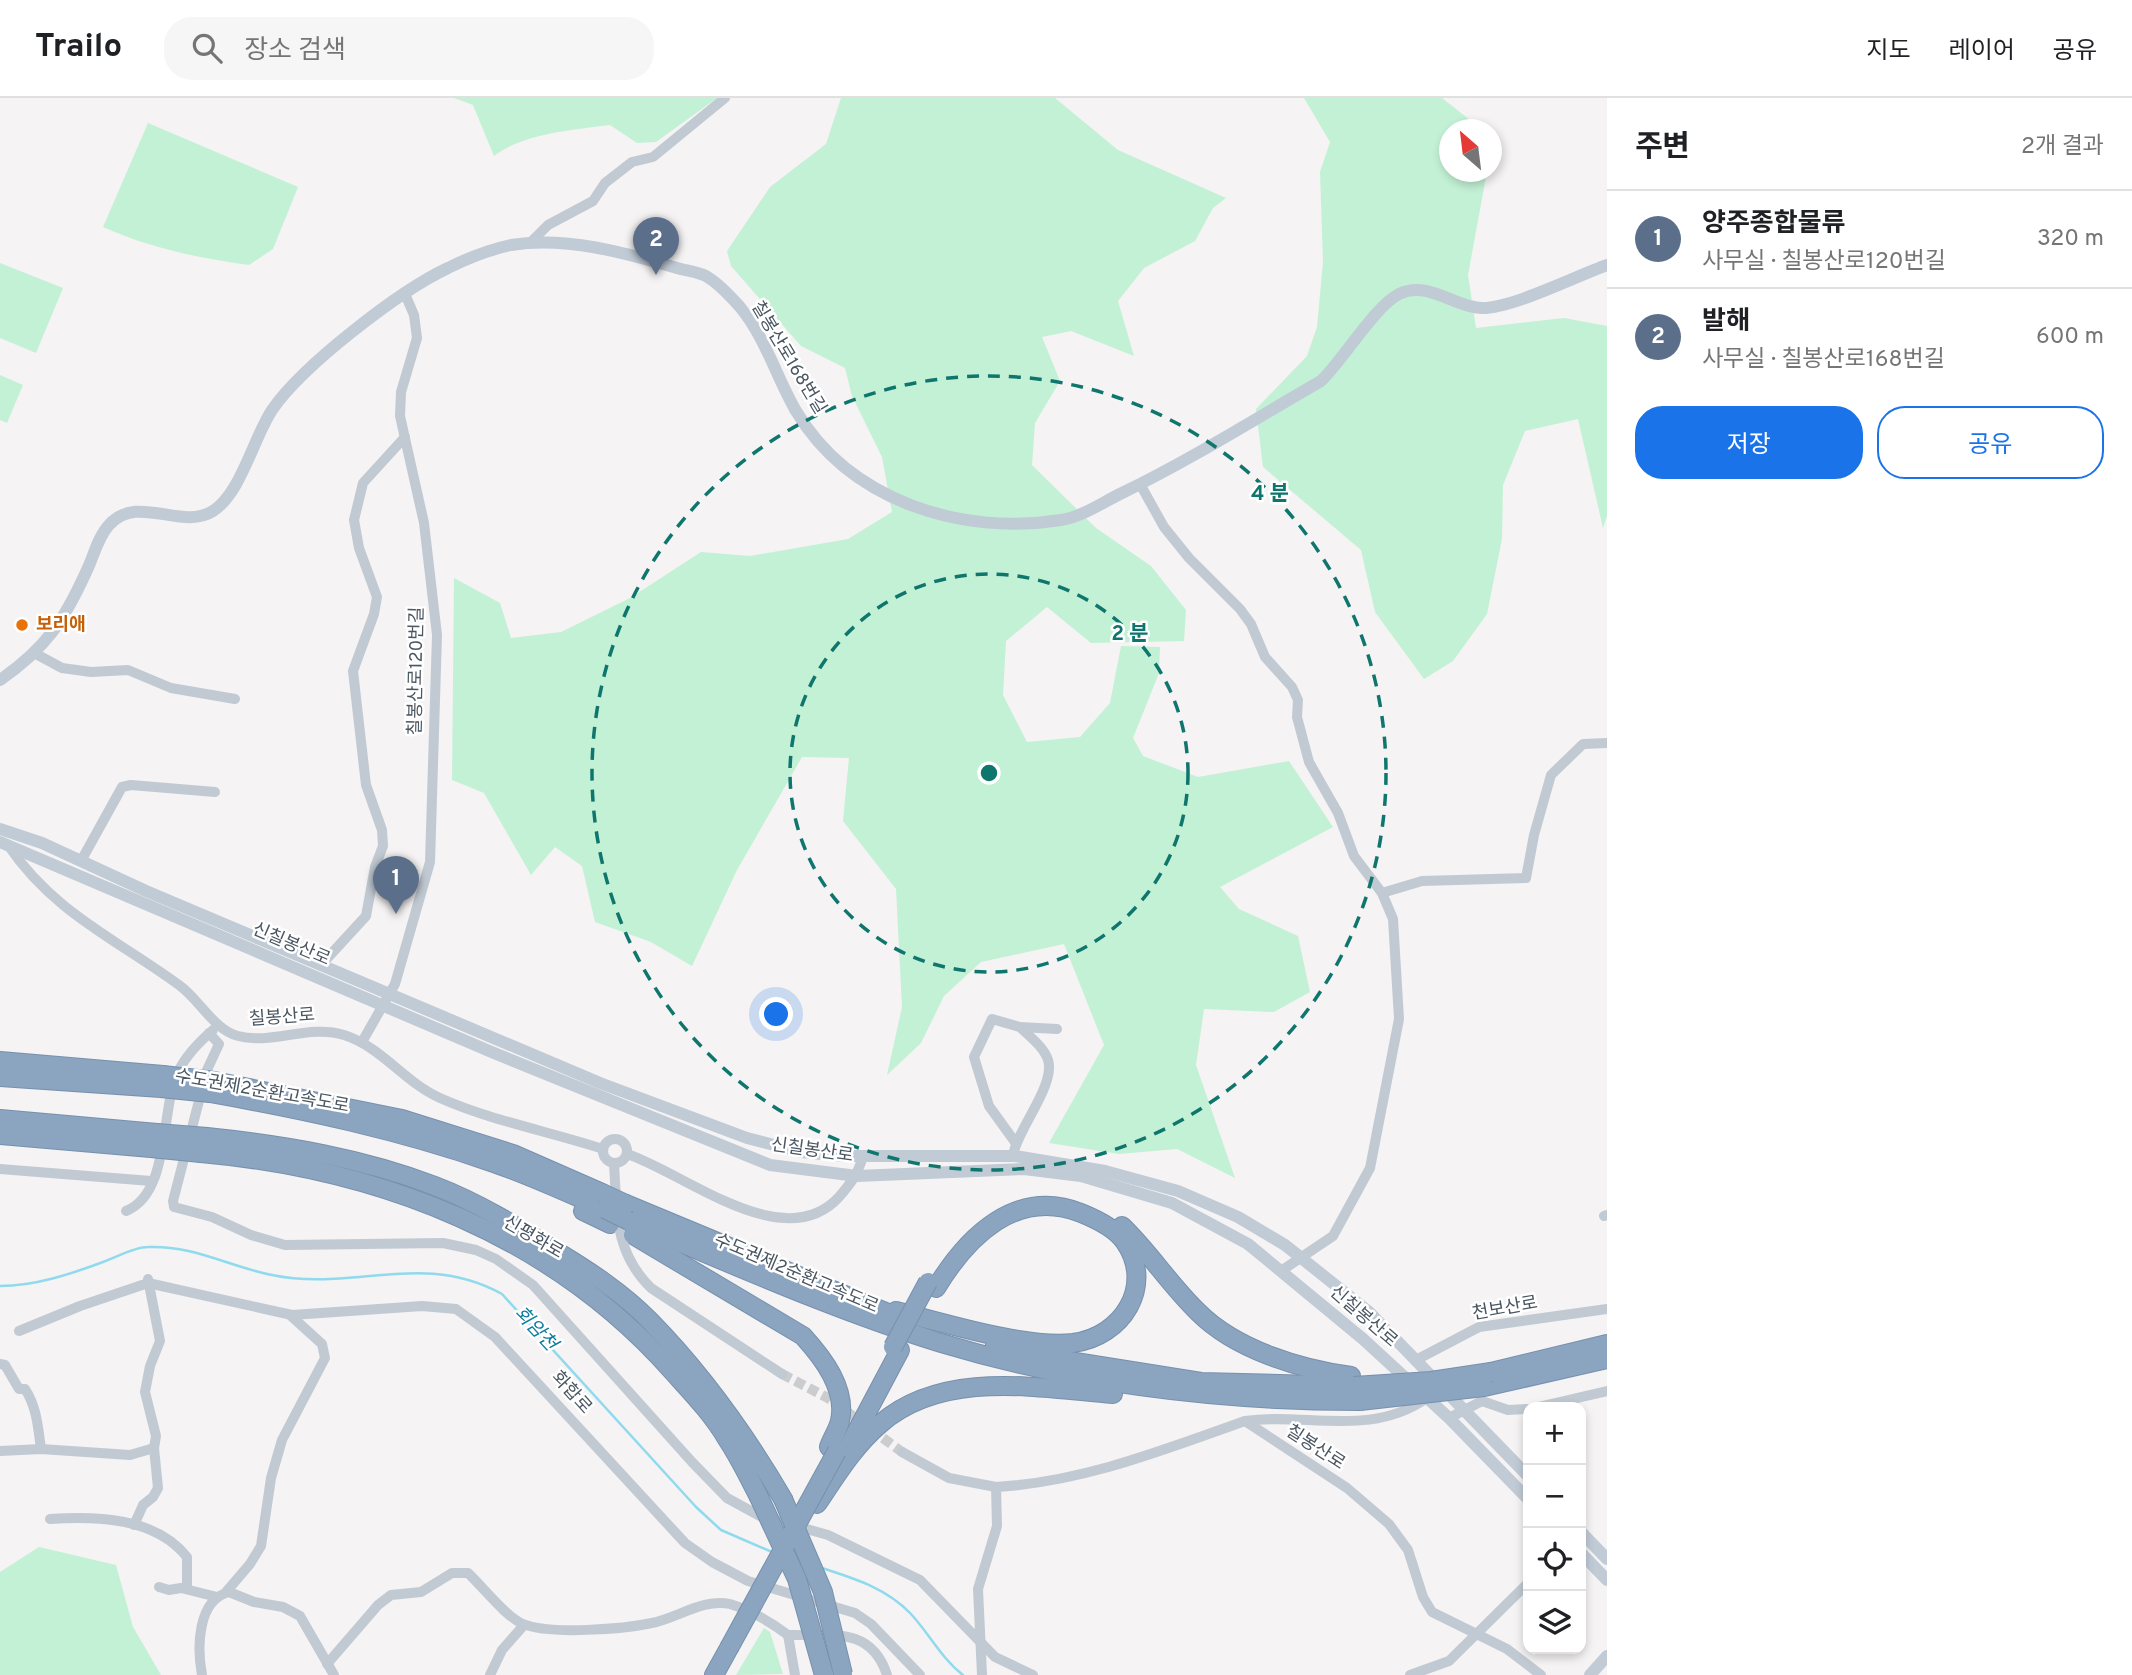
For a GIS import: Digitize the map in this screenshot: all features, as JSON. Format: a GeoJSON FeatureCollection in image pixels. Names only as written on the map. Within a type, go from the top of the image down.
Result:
{"type":"FeatureCollection","features":[{"type":"Feature","properties":{"kind":"highway","name":"수도권제2순환고속도로"},"geometry":{"type":"LineString","coordinates":[[0,1061],[212,1087],[402,1119],[513,1154],[606,1209]]}},
{"type":"Feature","properties":{"kind":"highway","name":"수도권제2순환고속도로"},"geometry":{"type":"LineString","coordinates":[[0,1077],[162,1082]]}},
{"type":"Feature","properties":{"kind":"highway","name":"수도권제2순환고속도로"},"geometry":{"type":"LineString","coordinates":[[212,1087],[328,1114],[494,1162],[800,1294],[941,1343],[1095,1381],[1208,1395],[1288,1401],[1356,1387]]}},
{"type":"Feature","properties":{"kind":"highway","name":"신평화로"},"geometry":{"type":"LineString","coordinates":[[0,1119],[204,1145],[384,1187],[487,1229],[531,1253],[612,1311],[659,1356],[696,1397],[727,1438],[758,1495],[797,1579],[824,1675]]}},
{"type":"Feature","properties":{"kind":"highway","name":"신평화로"},"geometry":{"type":"LineString","coordinates":[[0,1135],[154,1140]]}},
{"type":"Feature","properties":{"kind":"highway","name":"신평화로"},"geometry":{"type":"LineString","coordinates":[[204,1145],[261,1142],[320,1154],[436,1186],[533,1237],[578,1265],[648,1319],[693,1368],[731,1417],[783,1499],[823,1592],[843,1674]]}},
{"type":"Feature","properties":{"kind":"highway"},"geometry":{"type":"LineString","coordinates":[[726,1675],[734,1649],[793,1530],[840,1453],[953,1245],[975,1223],[1010,1202],[1044,1198],[1084,1203],[1101,1209],[1157,1262],[1199,1314],[1242,1342],[1291,1364],[1356,1387],[1485,1376],[1607,1344]]}},
{"type":"Feature","properties":{"kind":"highway"},"geometry":{"type":"LineString","coordinates":[[862,1303],[1039,1343],[1077,1342],[1118,1324],[1135,1295],[1136,1272],[1127,1245],[1107,1226],[1072,1209],[1039,1206],[1005,1214],[987,1226],[955,1257],[932,1285]]}},
{"type":"Feature","properties":{"kind":"highway","name":"수도권제2순환고속도로"},"geometry":{"type":"LineString","coordinates":[[629,1220],[980,1342],[1069,1361],[1201,1382],[1356,1387],[1485,1376],[1607,1359]]}},
{"type":"Feature","properties":{"kind":"highway"},"geometry":{"type":"LineString","coordinates":[[629,1220],[803,1336],[824,1361],[840,1398],[840,1453],[817,1504],[734,1649],[714,1675]]}},
{"type":"Feature","properties":{"kind":"highway"},"geometry":{"type":"LineString","coordinates":[[840,1453],[898,1410],[931,1397],[975,1386],[1211,1402],[1288,1401]]}},
{"type":"Feature","properties":{"kind":"street"},"geometry":{"type":"LineString","coordinates":[[529,245],[548,225],[593,201],[605,183],[632,162],[653,157],[725,98]]}},
{"type":"Feature","properties":{"kind":"street","name":"칠봉산로168번길"},"geometry":{"type":"LineString","coordinates":[[0,680],[36,654],[49,640],[85,574],[104,530],[116,517],[144,510],[192,516],[210,514],[226,499],[271,411],[299,379],[405,294],[449,267],[511,245],[570,244],[633,255],[708,276],[741,309],[798,414],[841,464],[898,502],[934,514],[1007,524],[1065,520],[1140,484],[1321,381],[1339,363],[1373,318],[1399,294],[1428,290],[1479,308],[1500,306],[1607,265]]}},
{"type":"Feature","properties":{"kind":"street","name":"칠봉산로120번길"},"geometry":{"type":"LineString","coordinates":[[362,1042],[386,999],[427,879],[433,775],[436,635],[433,598],[424,523],[400,416],[401,392],[417,338],[414,315],[405,294]]}},
{"type":"Feature","properties":{"kind":"street","name":"신칠봉산로"},"geometry":{"type":"LineString","coordinates":[[321,965],[366,916],[375,867],[383,846],[382,830],[366,785],[353,671],[374,614],[377,597],[359,548],[354,520],[363,483],[405,437]]}},
{"type":"Feature","properties":{"kind":"street"},"geometry":{"type":"LineString","coordinates":[[1140,484],[1164,527],[1189,558],[1240,609],[1251,624],[1265,657],[1292,687],[1298,700],[1297,717],[1309,762],[1338,813],[1353,856],[1382,893],[1393,919],[1399,1019],[1370,1168],[1334,1236],[1303,1259],[1281,1271]]}},
{"type":"Feature","properties":{"kind":"street"},"geometry":{"type":"LineString","coordinates":[[36,654],[62,668],[91,672],[128,670],[171,688],[235,699]]}},
{"type":"Feature","properties":{"kind":"street"},"geometry":{"type":"LineString","coordinates":[[1382,893],[1422,881],[1526,878],[1534,835],[1552,775],[1583,744],[1607,743]]}},
{"type":"Feature","properties":{"kind":"street"},"geometry":{"type":"LineString","coordinates":[[81,861],[122,787],[131,785],[215,792]]}},
{"type":"Feature","properties":{"kind":"street","name":"신칠봉산로"},"geometry":{"type":"LineString","coordinates":[[0,829],[42,843],[321,965],[386,999],[770,1165],[858,1176],[1024,1169],[1080,1176],[1172,1203],[1248,1244],[1281,1271],[1363,1339],[1449,1418],[1523,1494]]}},
{"type":"Feature","properties":{"kind":"street","name":"신칠봉산로"},"geometry":{"type":"LineString","coordinates":[[4,843],[386,999],[747,1138],[801,1153],[863,1156],[1013,1156],[1105,1171],[1178,1191],[1238,1217],[1303,1259],[1369,1312],[1523,1471]]}},
{"type":"Feature","properties":{"kind":"street","name":"칠봉산로"},"geometry":{"type":"LineString","coordinates":[[4,843],[37,884],[75,915],[177,983],[220,1025],[241,1037],[324,1031],[362,1042],[412,1082],[440,1098],[603,1149]]}},
{"type":"Feature","properties":{"kind":"street"},"geometry":{"type":"LineString","coordinates":[[1015,1142],[989,1106],[974,1053],[992,1019],[1020,1027],[1057,1029]]}},
{"type":"Feature","properties":{"kind":"street"},"geometry":{"type":"LineString","coordinates":[[126,1211],[147,1196],[169,1119],[177,1074],[191,1050],[220,1025]]}},
{"type":"Feature","properties":{"kind":"street"},"geometry":{"type":"LineString","coordinates":[[1013,1156],[1015,1142],[1033,1115],[1049,1065],[1045,1054],[1020,1027]]}},
{"type":"Feature","properties":{"kind":"street"},"geometry":{"type":"LineString","coordinates":[[209,1033],[219,1044],[203,1083],[173,1201],[174,1207],[285,1245],[443,1243],[477,1250],[496,1259],[533,1285],[691,1462],[727,1498],[760,1516],[828,1535],[919,1580],[1003,1663],[1033,1675]]}},
{"type":"Feature","properties":{"kind":"street"},"geometry":{"type":"LineString","coordinates":[[618,1139],[624,1143],[627,1154],[622,1161],[614,1163],[604,1157],[603,1149],[607,1142],[618,1139]]}},
{"type":"Feature","properties":{"kind":"street"},"geometry":{"type":"LineString","coordinates":[[627,1154],[654,1163],[745,1209],[788,1219],[805,1218],[824,1210],[858,1176],[863,1156]]}},
{"type":"Feature","properties":{"kind":"street"},"geometry":{"type":"LineString","coordinates":[[614,1163],[617,1223],[635,1272],[651,1288],[782,1374]]}},
{"type":"Feature","properties":{"kind":"street"},"geometry":{"type":"LineString","coordinates":[[0,1169],[151,1181]]}},
{"type":"Feature","properties":{"kind":"street"},"geometry":{"type":"LineString","coordinates":[[19,1331],[148,1281],[160,1341],[150,1366],[145,1392],[156,1436],[154,1448],[158,1488],[143,1506],[134,1525]]}},
{"type":"Feature","properties":{"kind":"street","name":"화합로"},"geometry":{"type":"LineString","coordinates":[[148,1281],[290,1315],[422,1306],[456,1309],[473,1318],[522,1365],[685,1543],[712,1562],[748,1581],[855,1614],[871,1625],[920,1675]]}},
{"type":"Feature","properties":{"kind":"street","name":"천보산로"},"geometry":{"type":"LineString","coordinates":[[1416,1360],[1479,1327],[1607,1309]]}},
{"type":"Feature","properties":{"kind":"street"},"geometry":{"type":"LineString","coordinates":[[202,1675],[201,1629],[208,1609],[250,1564],[261,1546],[271,1478],[282,1440],[325,1359],[322,1344],[290,1315]]}},
{"type":"Feature","properties":{"kind":"street"},"geometry":{"type":"LineString","coordinates":[[0,1364],[5,1364],[19,1389],[25,1389],[28,1394],[36,1412],[41,1449]]}},
{"type":"Feature","properties":{"kind":"street"},"geometry":{"type":"LineString","coordinates":[[1560,1402],[1607,1391]]}},
{"type":"Feature","properties":{"kind":"street"},"geometry":{"type":"LineString","coordinates":[[902,1452],[949,1478],[996,1487],[1104,1470],[1245,1421],[1334,1423],[1401,1413],[1427,1398]]}},
{"type":"Feature","properties":{"kind":"street"},"geometry":{"type":"LineString","coordinates":[[1449,1418],[1482,1401],[1508,1410],[1523,1409]]}},
{"type":"Feature","properties":{"kind":"street","name":"칠봉산로"},"geometry":{"type":"LineString","coordinates":[[1245,1421],[1310,1462],[1376,1512],[1408,1550],[1423,1597],[1432,1612],[1507,1649],[1541,1675]]}},
{"type":"Feature","properties":{"kind":"street"},"geometry":{"type":"LineString","coordinates":[[0,1451],[41,1449],[130,1455],[154,1448]]}},
{"type":"Feature","properties":{"kind":"street"},"geometry":{"type":"LineString","coordinates":[[982,1675],[978,1640],[978,1589],[997,1526],[996,1487]]}},
{"type":"Feature","properties":{"kind":"street"},"geometry":{"type":"LineString","coordinates":[[50,1519],[88,1517],[134,1525],[156,1533],[183,1553],[189,1562],[187,1589]]}},
{"type":"Feature","properties":{"kind":"street"},"geometry":{"type":"LineString","coordinates":[[1586,1537],[1607,1559]]}},
{"type":"Feature","properties":{"kind":"street"},"geometry":{"type":"LineString","coordinates":[[1586,1558],[1607,1580]]}},
{"type":"Feature","properties":{"kind":"street"},"geometry":{"type":"LineString","coordinates":[[327,1664],[344,1649],[378,1605],[391,1595],[421,1592],[458,1571],[468,1573],[524,1625],[565,1630],[612,1628],[654,1623],[718,1604],[730,1604],[788,1634],[855,1637],[870,1647],[885,1671],[909,1663]]}},
{"type":"Feature","properties":{"kind":"street"},"geometry":{"type":"LineString","coordinates":[[159,1587],[221,1594],[294,1612],[308,1627],[334,1675]]}},
{"type":"Feature","properties":{"kind":"street"},"geometry":{"type":"LineString","coordinates":[[1410,1675],[1449,1661],[1523,1588]]}},
{"type":"Feature","properties":{"kind":"street"},"geometry":{"type":"LineString","coordinates":[[490,1675],[502,1650],[524,1625]]}},
{"type":"Feature","properties":{"kind":"street"},"geometry":{"type":"LineString","coordinates":[[788,1634],[795,1675]]}},
{"type":"Feature","properties":{"kind":"street"},"geometry":{"type":"LineString","coordinates":[[1590,1675],[1607,1656]]}},
{"type":"Feature","properties":{"kind":"green space"},"geometry":{"type":"Polygon","coordinates":[[[454,98],[717,98],[656,142],[637,143],[610,125],[534,137],[494,156],[473,105],[454,98]]]}},
{"type":"Feature","properties":{"kind":"green space"},"geometry":{"type":"Polygon","coordinates":[[[841,98],[1055,98],[1118,150],[1226,198],[1213,208],[1195,241],[1144,268],[1118,301],[1134,356],[1071,331],[1042,337],[1060,381],[1035,423],[1032,465],[1096,528],[1151,566],[1186,610],[1184,641],[1091,643],[1047,607],[1006,641],[1003,695],[1027,742],[1080,737],[1110,703],[1121,646],[1160,647],[1159,673],[1133,738],[1143,756],[1198,777],[1289,761],[1333,827],[1220,887],[1239,909],[1298,936],[1310,992],[1274,1012],[1204,1009],[1196,1065],[1235,1178],[1177,1149],[1119,1154],[1049,1143],[1104,1045],[1064,944],[981,962],[944,996],[921,1043],[887,1075],[902,1007],[896,889],[843,821],[849,758],[802,757],[737,870],[692,966],[651,942],[595,922],[582,866],[555,847],[531,875],[484,793],[452,780],[454,578],[500,603],[511,638],[561,632],[630,598],[701,552],[750,556],[848,539],[892,512],[882,457],[852,396],[845,368],[801,346],[731,266],[727,251],[770,187],[826,144],[841,98]]]}},
{"type":"Feature","properties":{"kind":"green space"},"geometry":{"type":"Polygon","coordinates":[[[1304,98],[1442,98],[1469,119],[1439,119],[1439,182],[1485,182],[1468,275],[1476,328],[1564,318],[1607,326],[1607,516],[1603,528],[1578,419],[1525,431],[1503,485],[1502,539],[1487,614],[1453,661],[1424,679],[1375,612],[1361,550],[1263,467],[1256,409],[1307,356],[1317,327],[1323,262],[1320,172],[1330,142],[1304,98]]]}},
{"type":"Feature","properties":{"kind":"green space"},"geometry":{"type":"Polygon","coordinates":[[[148,123],[298,187],[273,249],[249,265],[174,251],[103,227],[148,123]]]}},
{"type":"Feature","properties":{"kind":"green space"},"geometry":{"type":"Polygon","coordinates":[[[0,263],[63,288],[36,353],[0,338],[0,263]]]}},
{"type":"Feature","properties":{"kind":"green space"},"geometry":{"type":"Polygon","coordinates":[[[0,375],[23,385],[7,423],[0,420],[0,375]]]}},
{"type":"Feature","properties":{"kind":"green space"},"geometry":{"type":"Polygon","coordinates":[[[39,1547],[116,1565],[133,1627],[161,1675],[0,1675],[0,1572],[39,1547]]]}},
{"type":"Feature","properties":{"kind":"green space"},"geometry":{"type":"Polygon","coordinates":[[[764,1628],[770,1632],[783,1674],[736,1675],[764,1628]]]}},
{"type":"Feature","properties":{"kind":"waterway","name":"회암천"},"geometry":{"type":"LineString","coordinates":[[0,1286],[53,1278],[143,1247],[180,1249],[272,1275],[302,1279],[415,1273],[472,1281],[502,1294],[696,1507],[721,1530],[772,1552]]}},
{"type":"Feature","properties":{"kind":"waterway","name":"회암천"},"geometry":{"type":"LineString","coordinates":[[819,1567],[867,1584],[890,1596],[910,1613],[948,1661],[963,1675]]}},
{"type":"Feature","properties":{"kind":"tunnel"},"geometry":{"type":"LineString","coordinates":[[782,1374],[828,1398],[902,1452]]}},
{"type":"Feature","properties":{"kind":"place","name":"발해"},"geometry":{"type":"Point","coordinates":[656,275]}},
{"type":"Feature","properties":{"kind":"place","name":"보리애"},"geometry":{"type":"Point","coordinates":[22,625]}},
{"type":"Feature","properties":{"kind":"place","name":"양주종합물류"},"geometry":{"type":"Point","coordinates":[396,914]}}]}
